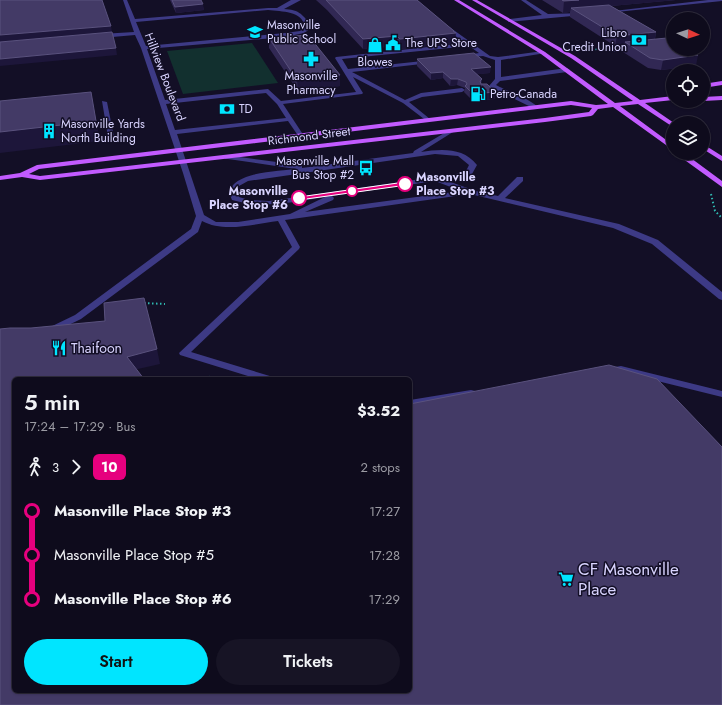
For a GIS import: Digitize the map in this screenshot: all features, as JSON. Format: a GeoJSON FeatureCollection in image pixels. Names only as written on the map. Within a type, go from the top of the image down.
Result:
{"type":"FeatureCollection","features":[{"type":"Feature","properties":{"kind":"main road"},"geometry":{"type":"LineString","coordinates":[[456,0],[544,53],[666,143]]}},
{"type":"Feature","properties":{"kind":"main road"},"geometry":{"type":"LineString","coordinates":[[474,0],[573,57],[666,120]]}},
{"type":"Feature","properties":{"kind":"main road"},"geometry":{"type":"LineString","coordinates":[[710,85],[722,83]]}},
{"type":"Feature","properties":{"kind":"main road","name":"Richmond Street"},"geometry":{"type":"LineString","coordinates":[[22,175],[37,167],[180,151],[535,107],[571,103],[596,107],[666,98]]}},
{"type":"Feature","properties":{"kind":"main road"},"geometry":{"type":"LineString","coordinates":[[710,99],[722,98]]}},
{"type":"Feature","properties":{"kind":"main road","name":"Richmond Street"},"geometry":{"type":"LineString","coordinates":[[0,178],[22,175],[40,178],[451,131],[591,114],[596,107]]}},
{"type":"Feature","properties":{"kind":"main road"},"geometry":{"type":"LineString","coordinates":[[710,151],[722,159]]}},
{"type":"Feature","properties":{"kind":"main road"},"geometry":{"type":"LineString","coordinates":[[688,160],[722,185]]}},
{"type":"Feature","properties":{"kind":"street","name":"Hillview Boulevard"},"geometry":{"type":"LineString","coordinates":[[125,0],[174,132],[200,216]]}},
{"type":"Feature","properties":{"kind":"street"},"geometry":{"type":"LineString","coordinates":[[278,10],[293,0],[299,0]]}},
{"type":"Feature","properties":{"kind":"street"},"geometry":{"type":"LineString","coordinates":[[523,0],[547,16]]}},
{"type":"Feature","properties":{"kind":"street"},"geometry":{"type":"LineString","coordinates":[[602,12],[722,0]]}},
{"type":"Feature","properties":{"kind":"street"},"geometry":{"type":"LineString","coordinates":[[133,21],[278,10],[294,11],[299,14],[308,25],[308,28],[302,32],[285,35],[144,48]]}},
{"type":"Feature","properties":{"kind":"street"},"geometry":{"type":"LineString","coordinates":[[510,21],[547,16],[587,14]]}},
{"type":"Feature","properties":{"kind":"street"},"geometry":{"type":"LineString","coordinates":[[448,28],[488,57],[498,59],[544,53]]}},
{"type":"Feature","properties":{"kind":"street"},"geometry":{"type":"LineString","coordinates":[[91,37],[137,33]]}},
{"type":"Feature","properties":{"kind":"street"},"geometry":{"type":"LineString","coordinates":[[279,103],[360,93],[338,58],[471,44]]}},
{"type":"Feature","properties":{"kind":"street"},"geometry":{"type":"LineString","coordinates":[[614,50],[642,47]]}},
{"type":"Feature","properties":{"kind":"street"},"geometry":{"type":"LineString","coordinates":[[453,58],[484,54]]}},
{"type":"Feature","properties":{"kind":"street"},"geometry":{"type":"LineString","coordinates":[[483,88],[492,86],[498,79],[498,59]]}},
{"type":"Feature","properties":{"kind":"street"},"geometry":{"type":"LineString","coordinates":[[346,71],[438,60]]}},
{"type":"Feature","properties":{"kind":"street"},"geometry":{"type":"LineString","coordinates":[[498,79],[567,70]]}},
{"type":"Feature","properties":{"kind":"street"},"geometry":{"type":"LineString","coordinates":[[346,71],[405,102],[428,120]]}},
{"type":"Feature","properties":{"kind":"street"},"geometry":{"type":"LineString","coordinates":[[492,86],[535,107]]}},
{"type":"Feature","properties":{"kind":"street"},"geometry":{"type":"LineString","coordinates":[[405,102],[421,95],[462,90]]}},
{"type":"Feature","properties":{"kind":"street"},"geometry":{"type":"LineString","coordinates":[[163,102],[268,91],[291,119],[301,136]]}},
{"type":"Feature","properties":{"kind":"street"},"geometry":{"type":"LineString","coordinates":[[104,102],[111,137]]}},
{"type":"Feature","properties":{"kind":"street"},"geometry":{"type":"LineString","coordinates":[[174,132],[291,119]]}},
{"type":"Feature","properties":{"kind":"street"},"geometry":{"type":"LineString","coordinates":[[410,155],[451,131]]}},
{"type":"Feature","properties":{"kind":"street"},"geometry":{"type":"LineString","coordinates":[[434,152],[461,154],[469,159],[473,165],[468,172],[457,176],[269,203],[249,202],[236,198],[234,192],[236,184],[246,179],[313,168],[434,152]]}},
{"type":"Feature","properties":{"kind":"street"},"geometry":{"type":"LineString","coordinates":[[228,157],[313,168]]}},
{"type":"Feature","properties":{"kind":"street"},"geometry":{"type":"LineString","coordinates":[[436,179],[474,193],[616,226],[655,242],[722,297]]}},
{"type":"Feature","properties":{"kind":"street"},"geometry":{"type":"LineString","coordinates":[[500,199],[520,179]]}},
{"type":"Feature","properties":{"kind":"street"},"geometry":{"type":"LineString","coordinates":[[281,219],[343,192]]}},
{"type":"Feature","properties":{"kind":"street"},"geometry":{"type":"LineString","coordinates":[[39,334],[45,333],[78,317],[195,230],[200,216],[214,224],[238,224],[454,193],[474,193]]}},
{"type":"Feature","properties":{"kind":"street"},"geometry":{"type":"LineString","coordinates":[[262,377],[184,353],[296,247],[281,219]]}},
{"type":"Feature","properties":{"kind":"street"},"geometry":{"type":"LineString","coordinates":[[599,372],[621,369],[722,394]]}},
{"type":"Feature","properties":{"kind":"street"},"geometry":{"type":"LineString","coordinates":[[412,403],[481,391]]}},
{"type":"Feature","properties":{"kind":"path"},"geometry":{"type":"LineString","coordinates":[[586,51],[607,48]]}},
{"type":"Feature","properties":{"kind":"path"},"geometry":{"type":"LineString","coordinates":[[140,302],[165,304]]}},
{"type":"Feature","properties":{"kind":"green space"},"geometry":{"type":"Polygon","coordinates":[[[252,43],[278,83],[183,94],[167,51],[252,43]]]}},
{"type":"Feature","properties":{"kind":"building"},"geometry":{"type":"Polygon","coordinates":[[[0,0],[102,0],[111,26],[0,35],[0,0]]]}},
{"type":"Feature","properties":{"kind":"building"},"geometry":{"type":"Polygon","coordinates":[[[172,0],[201,0],[203,4],[175,7],[172,0]]]}},
{"type":"Feature","properties":{"kind":"building"},"geometry":{"type":"Polygon","coordinates":[[[326,0],[417,0],[456,33],[400,39],[397,36],[363,39],[326,0]]]}},
{"type":"Feature","properties":{"kind":"building"},"geometry":{"type":"Polygon","coordinates":[[[609,5],[656,32],[617,36],[571,8],[609,5]]]}},
{"type":"Feature","properties":{"kind":"building"},"geometry":{"type":"Polygon","coordinates":[[[112,32],[116,48],[0,59],[0,42],[112,32]]]}},
{"type":"Feature","properties":{"kind":"building"},"geometry":{"type":"Polygon","coordinates":[[[308,35],[340,75],[297,80],[269,38],[308,35]]]}},
{"type":"Feature","properties":{"kind":"building"},"geometry":{"type":"Polygon","coordinates":[[[666,38],[666,56],[691,56],[663,60],[650,58],[625,42],[666,38]]]}},
{"type":"Feature","properties":{"kind":"building"},"geometry":{"type":"Polygon","coordinates":[[[474,53],[491,67],[471,69],[482,79],[480,81],[481,84],[487,84],[495,92],[473,94],[465,86],[467,84],[466,82],[458,79],[451,79],[443,72],[431,73],[417,59],[474,53]]]}},
{"type":"Feature","properties":{"kind":"building"},"geometry":{"type":"Polygon","coordinates":[[[91,92],[96,121],[0,132],[0,101],[91,92]]]}},
{"type":"Feature","properties":{"kind":"building","name":"CF Masonville Place"},"geometry":{"type":"Polygon","coordinates":[[[144,298],[157,349],[127,357],[142,377],[12,377],[12,693],[412,693],[412,404],[609,365],[657,379],[722,447],[722,705],[0,705],[0,329],[31,328],[105,321],[104,303],[144,298]]]}},
{"type":"Feature","properties":{"kind":"bus line","name":"10"},"geometry":{"type":"LineString","coordinates":[[299,198],[405,184]]}},
{"type":"Feature","properties":{"kind":"place","name":"Masonville Public School"},"geometry":{"type":"Point","coordinates":[255,32]}},
{"type":"Feature","properties":{"kind":"place","name":"Libro Credit Union"},"geometry":{"type":"Point","coordinates":[639,40]}},
{"type":"Feature","properties":{"kind":"place","name":"The UPS Store"},"geometry":{"type":"Point","coordinates":[393,43]}},
{"type":"Feature","properties":{"kind":"place","name":"Blowes"},"geometry":{"type":"Point","coordinates":[375,45]}},
{"type":"Feature","properties":{"kind":"place","name":"Masonville Pharmacy"},"geometry":{"type":"Point","coordinates":[311,59]}},
{"type":"Feature","properties":{"kind":"place","name":"Petro-Canada"},"geometry":{"type":"Point","coordinates":[478,94]}},
{"type":"Feature","properties":{"kind":"place","name":"TD"},"geometry":{"type":"Point","coordinates":[227,109]}},
{"type":"Feature","properties":{"kind":"place","name":"Masonville Yards North Building"},"geometry":{"type":"Point","coordinates":[49,131]}},
{"type":"Feature","properties":{"kind":"place","name":"Masonville Mall Bus Stop #2"},"geometry":{"type":"Point","coordinates":[366,168]}},
{"type":"Feature","properties":{"kind":"place","name":"Masonville Place Stop #3"},"geometry":{"type":"Point","coordinates":[405,184]}},
{"type":"Feature","properties":{"kind":"place","name":"Masonville Place Stop #6"},"geometry":{"type":"Point","coordinates":[299,198]}},
{"type":"Feature","properties":{"kind":"place","name":"Thaifoon"},"geometry":{"type":"Point","coordinates":[59,348]}},
{"type":"Feature","properties":{"kind":"place","name":"CF Masonville Place"},"geometry":{"type":"Point","coordinates":[566,579]}}]}
